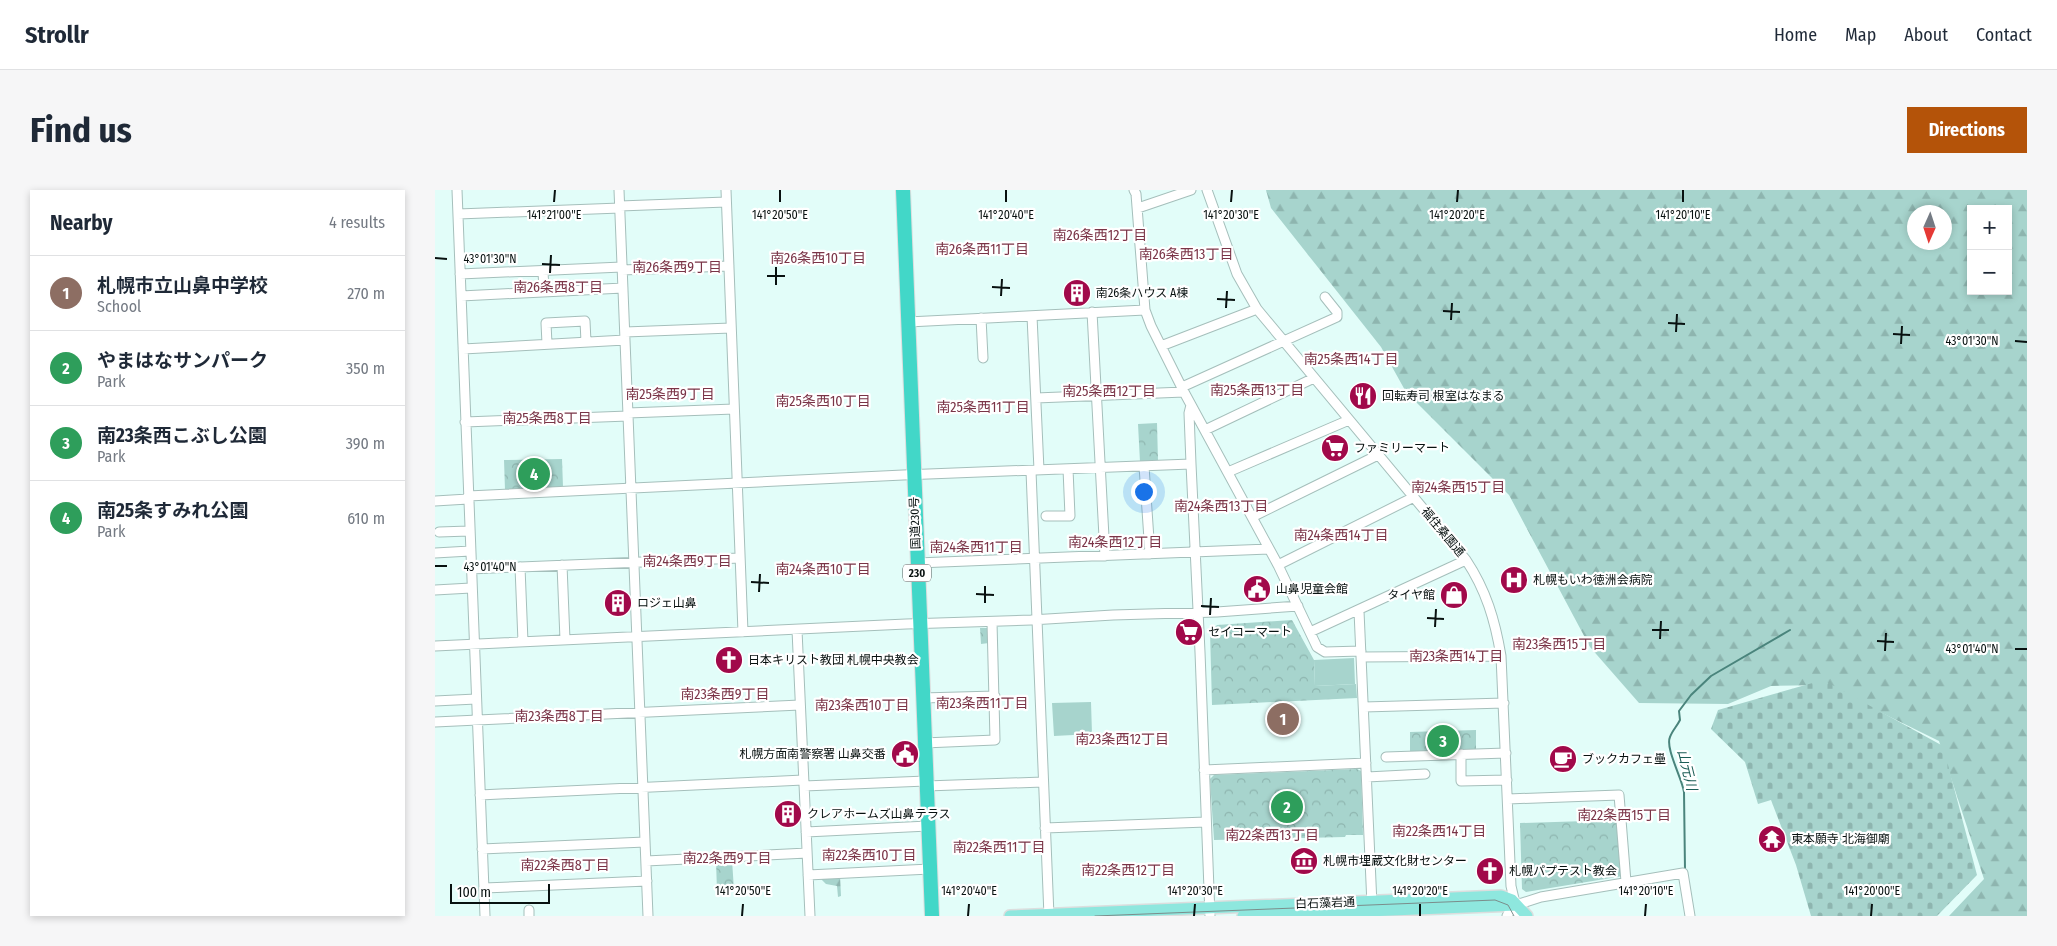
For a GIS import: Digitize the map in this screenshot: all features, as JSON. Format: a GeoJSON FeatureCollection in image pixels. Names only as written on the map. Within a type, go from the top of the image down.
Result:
{"type":"FeatureCollection","features":[{"type":"Feature","properties":{"kind":"highway","name":"国道230号"},"geometry":{"type":"LineString","coordinates":[[903,190],[932,916]]}},
{"type":"Feature","properties":{"kind":"main road","name":"白石藻岩通"},"geometry":{"type":"LineString","coordinates":[[1243,916],[1372,909],[1501,896],[1509,898],[1517,910]]}},
{"type":"Feature","properties":{"kind":"main road","name":"白石藻岩通"},"geometry":{"type":"LineString","coordinates":[[1011,916],[1495,905],[1517,910],[1527,916]]}},
{"type":"Feature","properties":{"kind":"street"},"geometry":{"type":"LineString","coordinates":[[457,190],[470,569],[475,636],[473,645],[485,916]]}},
{"type":"Feature","properties":{"kind":"street"},"geometry":{"type":"LineString","coordinates":[[619,190],[648,916]]}},
{"type":"Feature","properties":{"kind":"street"},"geometry":{"type":"LineString","coordinates":[[726,190],[743,632]]}},
{"type":"Feature","properties":{"kind":"street"},"geometry":{"type":"LineString","coordinates":[[1134,190],[1138,208],[1145,310],[1191,405],[1278,565],[1317,647],[1322,651],[1361,654],[1501,656]]}},
{"type":"Feature","properties":{"kind":"street"},"geometry":{"type":"LineString","coordinates":[[1138,208],[1191,190]]}},
{"type":"Feature","properties":{"kind":"street","name":"福住桑園通"},"geometry":{"type":"LineString","coordinates":[[1207,190],[1237,274],[1257,309],[1466,560],[1483,590],[1491,609],[1501,656],[1511,886],[1517,910]]}},
{"type":"Feature","properties":{"kind":"street"},"geometry":{"type":"LineString","coordinates":[[457,214],[726,202]]}},
{"type":"Feature","properties":{"kind":"street"},"geometry":{"type":"LineString","coordinates":[[460,274],[729,266]]}},
{"type":"Feature","properties":{"kind":"street"},"geometry":{"type":"LineString","coordinates":[[543,271],[544,292]]}},
{"type":"Feature","properties":{"kind":"street"},"geometry":{"type":"LineString","coordinates":[[461,296],[623,288]]}},
{"type":"Feature","properties":{"kind":"street"},"geometry":{"type":"LineString","coordinates":[[1036,398],[1183,389],[1337,317],[1337,312],[1325,296]]}},
{"type":"Feature","properties":{"kind":"street"},"geometry":{"type":"LineString","coordinates":[[1161,346],[1257,309]]}},
{"type":"Feature","properties":{"kind":"street"},"geometry":{"type":"LineString","coordinates":[[908,322],[1145,310]]}},
{"type":"Feature","properties":{"kind":"street"},"geometry":{"type":"LineString","coordinates":[[1092,312],[1105,556]]}},
{"type":"Feature","properties":{"kind":"street"},"geometry":{"type":"LineString","coordinates":[[1032,316],[1036,398],[1034,559],[1049,915]]}},
{"type":"Feature","properties":{"kind":"street"},"geometry":{"type":"LineString","coordinates":[[981,318],[983,358]]}},
{"type":"Feature","properties":{"kind":"street"},"geometry":{"type":"LineString","coordinates":[[547,344],[546,323],[585,322],[586,342]]}},
{"type":"Feature","properties":{"kind":"street"},"geometry":{"type":"LineString","coordinates":[[463,349],[586,342],[625,336],[731,328]]}},
{"type":"Feature","properties":{"kind":"street"},"geometry":{"type":"LineString","coordinates":[[1205,430],[1314,378]]}},
{"type":"Feature","properties":{"kind":"street"},"geometry":{"type":"LineString","coordinates":[[1191,405],[1189,413],[1210,912]]}},
{"type":"Feature","properties":{"kind":"street"},"geometry":{"type":"LineString","coordinates":[[465,422],[734,409]]}},
{"type":"Feature","properties":{"kind":"street"},"geometry":{"type":"LineString","coordinates":[[1228,472],[1349,420]]}},
{"type":"Feature","properties":{"kind":"street"},"geometry":{"type":"LineString","coordinates":[[1252,517],[1378,454]]}},
{"type":"Feature","properties":{"kind":"street"},"geometry":{"type":"LineString","coordinates":[[435,501],[468,497],[737,482],[1191,464]]}},
{"type":"Feature","properties":{"kind":"street"},"geometry":{"type":"LineString","coordinates":[[1145,466],[1150,554]]}},
{"type":"Feature","properties":{"kind":"street"},"geometry":{"type":"LineString","coordinates":[[1046,516],[1070,516],[1067,469]]}},
{"type":"Feature","properties":{"kind":"street"},"geometry":{"type":"LineString","coordinates":[[1278,565],[1414,497]]}},
{"type":"Feature","properties":{"kind":"street"},"geometry":{"type":"LineString","coordinates":[[439,532],[469,531]]}},
{"type":"Feature","properties":{"kind":"street"},"geometry":{"type":"LineString","coordinates":[[917,563],[1269,549]]}},
{"type":"Feature","properties":{"kind":"street"},"geometry":{"type":"LineString","coordinates":[[435,553],[470,551]]}},
{"type":"Feature","properties":{"kind":"street"},"geometry":{"type":"LineString","coordinates":[[470,569],[740,558]]}},
{"type":"Feature","properties":{"kind":"street"},"geometry":{"type":"LineString","coordinates":[[1310,632],[1466,560]]}},
{"type":"Feature","properties":{"kind":"street"},"geometry":{"type":"LineString","coordinates":[[563,566],[565,640]]}},
{"type":"Feature","properties":{"kind":"street"},"geometry":{"type":"LineString","coordinates":[[519,567],[523,642]]}},
{"type":"Feature","properties":{"kind":"street"},"geometry":{"type":"LineString","coordinates":[[435,590],[471,588]]}},
{"type":"Feature","properties":{"kind":"street"},"geometry":{"type":"LineString","coordinates":[[435,646],[992,622],[1298,606]]}},
{"type":"Feature","properties":{"kind":"street"},"geometry":{"type":"LineString","coordinates":[[1359,611],[1372,909]]}},
{"type":"Feature","properties":{"kind":"street"},"geometry":{"type":"LineString","coordinates":[[924,743],[995,740],[992,622]]}},
{"type":"Feature","properties":{"kind":"street"},"geometry":{"type":"LineString","coordinates":[[797,630],[810,916]]}},
{"type":"Feature","properties":{"kind":"street"},"geometry":{"type":"LineString","coordinates":[[922,698],[995,696]]}},
{"type":"Feature","properties":{"kind":"street"},"geometry":{"type":"LineString","coordinates":[[435,701],[476,699]]}},
{"type":"Feature","properties":{"kind":"street"},"geometry":{"type":"LineString","coordinates":[[1363,707],[1504,703]]}},
{"type":"Feature","properties":{"kind":"street"},"geometry":{"type":"LineString","coordinates":[[435,722],[800,705]]}},
{"type":"Feature","properties":{"kind":"street"},"geometry":{"type":"LineString","coordinates":[[1386,757],[1506,753]]}},
{"type":"Feature","properties":{"kind":"street"},"geometry":{"type":"LineString","coordinates":[[1461,754],[1461,781],[1507,780]]}},
{"type":"Feature","properties":{"kind":"street"},"geometry":{"type":"LineString","coordinates":[[1204,770],[1366,763]]}},
{"type":"Feature","properties":{"kind":"street"},"geometry":{"type":"LineString","coordinates":[[1367,777],[1425,774]]}},
{"type":"Feature","properties":{"kind":"street"},"geometry":{"type":"LineString","coordinates":[[479,795],[643,786],[1043,782]]}},
{"type":"Feature","properties":{"kind":"street"},"geometry":{"type":"LineString","coordinates":[[1508,799],[1619,795],[1626,882]]}},
{"type":"Feature","properties":{"kind":"street"},"geometry":{"type":"LineString","coordinates":[[1045,828],[1206,822]]}},
{"type":"Feature","properties":{"kind":"street"},"geometry":{"type":"LineString","coordinates":[[806,832],[928,826]]}},
{"type":"Feature","properties":{"kind":"street"},"geometry":{"type":"LineString","coordinates":[[482,849],[645,842]]}},
{"type":"Feature","properties":{"kind":"street"},"geometry":{"type":"LineString","coordinates":[[646,861],[807,852]]}},
{"type":"Feature","properties":{"kind":"street"},"geometry":{"type":"LineString","coordinates":[[808,875],[930,869]]}},
{"type":"Feature","properties":{"kind":"street"},"geometry":{"type":"LineString","coordinates":[[1495,905],[1506,916],[1511,909],[1517,910],[1541,897],[1683,873],[1690,916]]}},
{"type":"Feature","properties":{"kind":"street"},"geometry":{"type":"LineString","coordinates":[[484,888],[647,881]]}},
{"type":"Feature","properties":{"kind":"green space"},"geometry":{"type":"Polygon","coordinates":[[[1266,190],[2027,190],[2027,916],[1949,916],[1984,879],[1939,741],[1825,685],[1771,686],[1728,704],[1639,703],[1590,647],[1509,495],[1406,392],[1381,347],[1271,208],[1266,190]]]}},
{"type":"Feature","properties":{"kind":"green space"},"geometry":{"type":"Polygon","coordinates":[[[1157,423],[1158,461],[1140,462],[1138,424],[1157,423]]]}},
{"type":"Feature","properties":{"kind":"green space"},"geometry":{"type":"Polygon","coordinates":[[[562,459],[563,487],[505,490],[504,460],[562,459]]]}},
{"type":"Feature","properties":{"kind":"green space"},"geometry":{"type":"Polygon","coordinates":[[[1292,620],[1314,660],[1315,686],[1356,684],[1357,698],[1212,705],[1210,632],[1217,625],[1292,620]]]}},
{"type":"Feature","properties":{"kind":"green space"},"geometry":{"type":"Polygon","coordinates":[[[980,628],[989,628],[989,643],[981,644],[980,628]]]}},
{"type":"Feature","properties":{"kind":"green space"},"geometry":{"type":"Polygon","coordinates":[[[1354,658],[1355,684],[1315,686],[1314,660],[1354,658]]]}},
{"type":"Feature","properties":{"kind":"green space"},"geometry":{"type":"Polygon","coordinates":[[[1823,680],[1943,746],[1977,875],[1937,916],[1811,916],[1796,865],[1771,800],[1758,804],[1745,762],[1711,729],[1718,710],[1823,680]]]}},
{"type":"Feature","properties":{"kind":"green space"},"geometry":{"type":"Polygon","coordinates":[[[1091,702],[1092,734],[1054,736],[1052,703],[1091,702]]]}},
{"type":"Feature","properties":{"kind":"green space"},"geometry":{"type":"Polygon","coordinates":[[[1476,730],[1476,750],[1410,752],[1410,732],[1476,730]]]}},
{"type":"Feature","properties":{"kind":"green space"},"geometry":{"type":"Polygon","coordinates":[[[1357,769],[1361,771],[1363,835],[1214,840],[1210,779],[1214,775],[1357,769]]]}},
{"type":"Feature","properties":{"kind":"green space"},"geometry":{"type":"Polygon","coordinates":[[[1617,820],[1623,876],[1526,892],[1522,889],[1520,823],[1617,820]]]}},
{"type":"Feature","properties":{"kind":"green space"},"geometry":{"type":"Polygon","coordinates":[[[732,860],[734,890],[717,891],[716,861],[732,860]]]}},
{"type":"Feature","properties":{"kind":"green space"},"geometry":{"type":"Polygon","coordinates":[[[840,876],[841,896],[838,897],[837,886],[826,884],[820,877],[840,876]]]}},
{"type":"Feature","properties":{"kind":"waterway","name":"山元川"},"geometry":{"type":"LineString","coordinates":[[1685,870],[1684,792],[1669,742],[1680,720],[1679,711],[1691,695],[1711,676],[1790,630]]}},
{"type":"Feature","properties":{"kind":"tram line"},"geometry":{"type":"LineString","coordinates":[[1095,916],[1495,900],[1508,905],[1514,916]]}},
{"type":"Feature","properties":{"kind":"place","name":"南26条ハウス A棟"},"geometry":{"type":"Point","coordinates":[1077,293]}},
{"type":"Feature","properties":{"kind":"place","name":"回転寿司 根室はなまる"},"geometry":{"type":"Point","coordinates":[1363,396]}},
{"type":"Feature","properties":{"kind":"place","name":"ファミリーマート"},"geometry":{"type":"Point","coordinates":[1335,448]}},
{"type":"Feature","properties":{"kind":"place","name":"南25条すみれ公園"},"geometry":{"type":"Point","coordinates":[534,474]}},
{"type":"Feature","properties":{"kind":"place","name":"札幌もいわ徳洲会病院"},"geometry":{"type":"Point","coordinates":[1514,580]}},
{"type":"Feature","properties":{"kind":"place","name":"山鼻児童会館"},"geometry":{"type":"Point","coordinates":[1257,589]}},
{"type":"Feature","properties":{"kind":"place","name":"タイヤ館"},"geometry":{"type":"Point","coordinates":[1454,595]}},
{"type":"Feature","properties":{"kind":"place","name":"ロジェ山鼻"},"geometry":{"type":"Point","coordinates":[618,603]}},
{"type":"Feature","properties":{"kind":"place","name":"セイコーマート"},"geometry":{"type":"Point","coordinates":[1189,632]}},
{"type":"Feature","properties":{"kind":"place","name":"日本キリスト教団 札幌中央教会"},"geometry":{"type":"Point","coordinates":[729,660]}},
{"type":"Feature","properties":{"kind":"place","name":"札幌市立山鼻中学校"},"geometry":{"type":"Point","coordinates":[1283,719]}},
{"type":"Feature","properties":{"kind":"place","name":"南23条西こぶし公園"},"geometry":{"type":"Point","coordinates":[1443,741]}},
{"type":"Feature","properties":{"kind":"place","name":"札幌方面南警察署 山鼻交番"},"geometry":{"type":"Point","coordinates":[905,754]}},
{"type":"Feature","properties":{"kind":"place","name":"ブックカフェ壘"},"geometry":{"type":"Point","coordinates":[1563,759]}},
{"type":"Feature","properties":{"kind":"place","name":"やまはなサンパーク"},"geometry":{"type":"Point","coordinates":[1287,807]}},
{"type":"Feature","properties":{"kind":"place","name":"クレアホームズ山鼻テラス"},"geometry":{"type":"Point","coordinates":[788,814]}},
{"type":"Feature","properties":{"kind":"place","name":"東本願寺 北海御廟"},"geometry":{"type":"Point","coordinates":[1772,839]}},
{"type":"Feature","properties":{"kind":"place","name":"札幌市埋蔵文化財センター"},"geometry":{"type":"Point","coordinates":[1304,861]}},
{"type":"Feature","properties":{"kind":"place","name":"札幌パプテスト教会"},"geometry":{"type":"Point","coordinates":[1490,871]}},
{"type":"Feature","properties":{"kind":"district","name":"南26条西12丁目"},"geometry":{"type":"Point","coordinates":[1100,235]}},
{"type":"Feature","properties":{"kind":"district","name":"南26条西11丁目"},"geometry":{"type":"Point","coordinates":[982,249]}},
{"type":"Feature","properties":{"kind":"district","name":"南26条西13丁目"},"geometry":{"type":"Point","coordinates":[1186,254]}},
{"type":"Feature","properties":{"kind":"district","name":"南26条西10丁目"},"geometry":{"type":"Point","coordinates":[818,258]}},
{"type":"Feature","properties":{"kind":"district","name":"南26条西9丁目"},"geometry":{"type":"Point","coordinates":[677,267]}},
{"type":"Feature","properties":{"kind":"district","name":"南26条西8丁目"},"geometry":{"type":"Point","coordinates":[558,287]}},
{"type":"Feature","properties":{"kind":"district","name":"南25条西14丁目"},"geometry":{"type":"Point","coordinates":[1351,359]}},
{"type":"Feature","properties":{"kind":"district","name":"南25条西13丁目"},"geometry":{"type":"Point","coordinates":[1257,390]}},
{"type":"Feature","properties":{"kind":"district","name":"南25条西12丁目"},"geometry":{"type":"Point","coordinates":[1109,391]}},
{"type":"Feature","properties":{"kind":"district","name":"南25条西9丁目"},"geometry":{"type":"Point","coordinates":[670,394]}},
{"type":"Feature","properties":{"kind":"district","name":"南25条西10丁目"},"geometry":{"type":"Point","coordinates":[823,401]}},
{"type":"Feature","properties":{"kind":"district","name":"南25条西11丁目"},"geometry":{"type":"Point","coordinates":[983,407]}},
{"type":"Feature","properties":{"kind":"district","name":"南25条西8丁目"},"geometry":{"type":"Point","coordinates":[547,418]}},
{"type":"Feature","properties":{"kind":"district","name":"南24条西15丁目"},"geometry":{"type":"Point","coordinates":[1458,487]}},
{"type":"Feature","properties":{"kind":"district","name":"南24条西13丁目"},"geometry":{"type":"Point","coordinates":[1221,506]}},
{"type":"Feature","properties":{"kind":"district","name":"南24条西14丁目"},"geometry":{"type":"Point","coordinates":[1341,535]}},
{"type":"Feature","properties":{"kind":"district","name":"南24条西12丁目"},"geometry":{"type":"Point","coordinates":[1115,542]}},
{"type":"Feature","properties":{"kind":"district","name":"南24条西11丁目"},"geometry":{"type":"Point","coordinates":[976,547]}},
{"type":"Feature","properties":{"kind":"district","name":"南24条西9丁目"},"geometry":{"type":"Point","coordinates":[687,561]}},
{"type":"Feature","properties":{"kind":"district","name":"南24条西10丁目"},"geometry":{"type":"Point","coordinates":[823,569]}},
{"type":"Feature","properties":{"kind":"district","name":"南23条西15丁目"},"geometry":{"type":"Point","coordinates":[1559,644]}},
{"type":"Feature","properties":{"kind":"district","name":"南23条西14丁目"},"geometry":{"type":"Point","coordinates":[1456,656]}},
{"type":"Feature","properties":{"kind":"district","name":"南23条西9丁目"},"geometry":{"type":"Point","coordinates":[725,694]}},
{"type":"Feature","properties":{"kind":"district","name":"南23条西11丁目"},"geometry":{"type":"Point","coordinates":[982,703]}},
{"type":"Feature","properties":{"kind":"district","name":"南23条西10丁目"},"geometry":{"type":"Point","coordinates":[862,705]}},
{"type":"Feature","properties":{"kind":"district","name":"南23条西8丁目"},"geometry":{"type":"Point","coordinates":[559,716]}},
{"type":"Feature","properties":{"kind":"district","name":"南23条西12丁目"},"geometry":{"type":"Point","coordinates":[1122,739]}},
{"type":"Feature","properties":{"kind":"district","name":"南22条西15丁目"},"geometry":{"type":"Point","coordinates":[1624,815]}},
{"type":"Feature","properties":{"kind":"district","name":"南22条西14丁目"},"geometry":{"type":"Point","coordinates":[1439,831]}},
{"type":"Feature","properties":{"kind":"district","name":"南22条西13丁目"},"geometry":{"type":"Point","coordinates":[1272,835]}},
{"type":"Feature","properties":{"kind":"district","name":"南22条西11丁目"},"geometry":{"type":"Point","coordinates":[999,847]}},
{"type":"Feature","properties":{"kind":"district","name":"南22条西10丁目"},"geometry":{"type":"Point","coordinates":[869,855]}},
{"type":"Feature","properties":{"kind":"district","name":"南22条西9丁目"},"geometry":{"type":"Point","coordinates":[727,858]}},
{"type":"Feature","properties":{"kind":"district","name":"南22条西8丁目"},"geometry":{"type":"Point","coordinates":[565,865]}},
{"type":"Feature","properties":{"kind":"district","name":"南22条西12丁目"},"geometry":{"type":"Point","coordinates":[1128,870]}}]}
